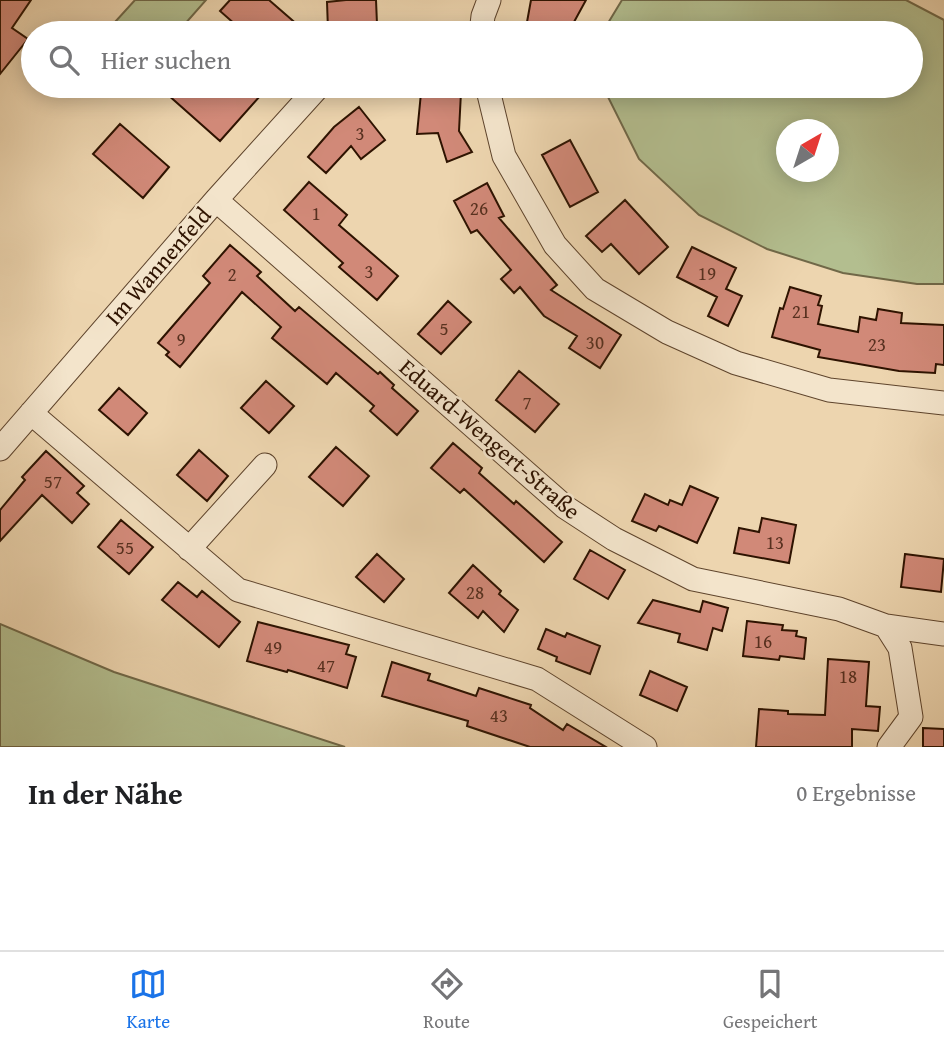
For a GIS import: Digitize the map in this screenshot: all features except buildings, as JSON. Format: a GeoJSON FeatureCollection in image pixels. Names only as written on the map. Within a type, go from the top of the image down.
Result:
{"type":"FeatureCollection","features":[{"type":"Feature","properties":{"kind":"street"},"geometry":{"type":"LineString","coordinates":[[482,21],[489,0]]}},
{"type":"Feature","properties":{"kind":"street","name":"Im Wannenfeld"},"geometry":{"type":"LineString","coordinates":[[0,449],[308,98]]}},
{"type":"Feature","properties":{"kind":"street"},"geometry":{"type":"LineString","coordinates":[[490,98],[504,156],[555,245],[595,289],[667,332],[736,363],[829,390],[944,403]]}},
{"type":"Feature","properties":{"kind":"street","name":"Eduard-Wengert-Straße"},"geometry":{"type":"LineString","coordinates":[[216,200],[565,507],[614,539],[693,579],[839,609],[886,626],[944,634]]}},
{"type":"Feature","properties":{"kind":"street"},"geometry":{"type":"LineString","coordinates":[[31,413],[237,590],[537,679],[645,747]]}},
{"type":"Feature","properties":{"kind":"street"},"geometry":{"type":"LineString","coordinates":[[189,549],[265,465]]}},
{"type":"Feature","properties":{"kind":"street"},"geometry":{"type":"LineString","coordinates":[[886,626],[900,648],[911,717],[889,747]]}},
{"type":"Feature","properties":{"kind":"green space"},"geometry":{"type":"Polygon","coordinates":[[[135,0],[206,0],[188,21],[116,21],[135,0]]]}},
{"type":"Feature","properties":{"kind":"green space"},"geometry":{"type":"Polygon","coordinates":[[[622,0],[906,0],[944,20],[944,284],[917,284],[843,273],[767,249],[699,215],[639,159],[608,98],[923,98],[923,21],[609,21],[622,0]]]}},
{"type":"Feature","properties":{"kind":"green space"},"geometry":{"type":"Polygon","coordinates":[[[0,624],[114,672],[345,747],[0,747],[0,624]]]}}]}
